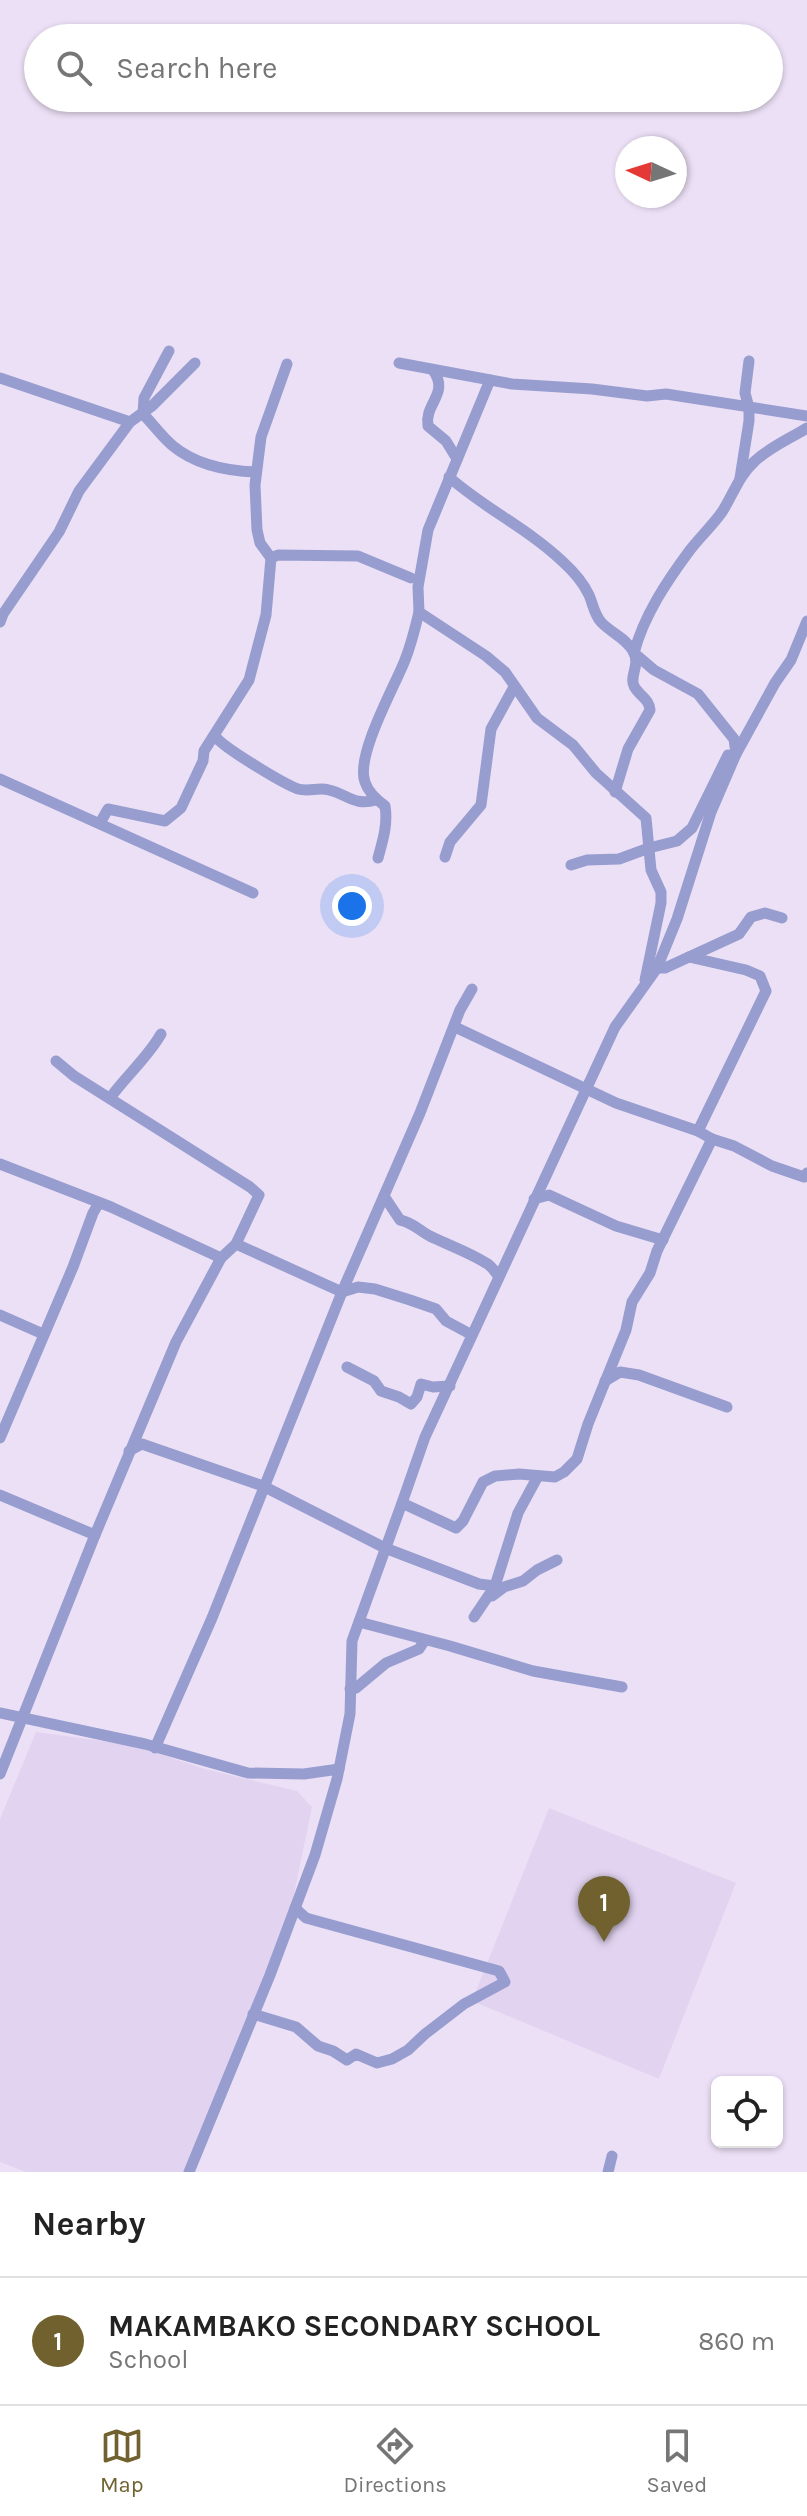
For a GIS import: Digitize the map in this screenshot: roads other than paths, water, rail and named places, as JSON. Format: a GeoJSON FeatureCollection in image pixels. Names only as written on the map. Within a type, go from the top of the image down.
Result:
{"type":"FeatureCollection","features":[{"type":"Feature","properties":{"kind":"street"},"geometry":{"type":"LineString","coordinates":[[169,351],[144,398],[143,414],[170,444],[196,460],[256,472]]}},
{"type":"Feature","properties":{"kind":"street"},"geometry":{"type":"LineString","coordinates":[[740,479],[749,408],[745,393],[749,361]]}},
{"type":"Feature","properties":{"kind":"street"},"geometry":{"type":"LineString","coordinates":[[0,622],[59,532],[79,491],[130,422],[143,414],[195,363]]}},
{"type":"Feature","properties":{"kind":"street"},"geometry":{"type":"LineString","coordinates":[[399,363],[512,384],[647,396],[666,394],[807,416]]}},
{"type":"Feature","properties":{"kind":"street"},"geometry":{"type":"LineString","coordinates":[[100,823],[108,809],[165,821],[181,808],[203,761],[204,751],[249,680],[266,615],[271,558],[260,543],[257,530],[256,472],[261,437],[287,364]]}},
{"type":"Feature","properties":{"kind":"street"},"geometry":{"type":"LineString","coordinates":[[433,370],[440,379],[439,391],[427,418],[428,426],[446,441],[457,459]]}},
{"type":"Feature","properties":{"kind":"street"},"geometry":{"type":"LineString","coordinates":[[0,378],[130,422]]}},
{"type":"Feature","properties":{"kind":"street"},"geometry":{"type":"LineString","coordinates":[[378,858],[386,829],[386,815],[385,806],[376,800],[364,781],[369,745],[404,663],[419,612],[418,587],[428,530],[490,380]]}},
{"type":"Feature","properties":{"kind":"street"},"geometry":{"type":"LineString","coordinates":[[615,792],[628,749],[650,710],[650,704],[635,689],[632,679],[637,665],[634,653],[654,603],[690,550],[723,511],[740,479],[754,461],[807,428]]}},
{"type":"Feature","properties":{"kind":"street"},"geometry":{"type":"LineString","coordinates":[[449,477],[482,504],[526,530],[562,561],[589,594],[601,622],[670,681],[698,694],[734,739],[736,754]]}},
{"type":"Feature","properties":{"kind":"street"},"geometry":{"type":"LineString","coordinates":[[271,558],[278,555],[358,556],[411,578]]}},
{"type":"Feature","properties":{"kind":"street"},"geometry":{"type":"LineString","coordinates":[[419,612],[505,672],[537,718],[573,745],[615,792],[646,818],[651,870],[661,892],[661,903],[644,984]]}},
{"type":"Feature","properties":{"kind":"street"},"geometry":{"type":"LineString","coordinates":[[189,2172],[315,1855],[339,1769],[350,1714],[352,1641],[425,1437],[615,1027],[657,968],[677,919],[711,812],[736,754],[791,660],[807,621]]}},
{"type":"Feature","properties":{"kind":"street"},"geometry":{"type":"LineString","coordinates":[[445,857],[450,842],[481,805],[491,729],[514,687]]}},
{"type":"Feature","properties":{"kind":"street"},"geometry":{"type":"LineString","coordinates":[[215,736],[219,743],[281,782],[303,790],[321,788],[333,791],[362,804],[376,800]]}},
{"type":"Feature","properties":{"kind":"street"},"geometry":{"type":"LineString","coordinates":[[571,865],[587,860],[619,859],[677,841],[692,828],[734,739]]}},
{"type":"Feature","properties":{"kind":"street"},"geometry":{"type":"LineString","coordinates":[[0,779],[253,893]]}},
{"type":"Feature","properties":{"kind":"street"},"geometry":{"type":"LineString","coordinates":[[657,968],[665,968],[739,934],[751,917],[765,913],[782,918]]}},
{"type":"Feature","properties":{"kind":"street"},"geometry":{"type":"LineString","coordinates":[[689,957],[760,976],[766,991],[698,1131]]}},
{"type":"Feature","properties":{"kind":"street"},"geometry":{"type":"LineString","coordinates":[[155,1748],[212,1618],[342,1292],[460,1010],[472,989]]}},
{"type":"Feature","properties":{"kind":"street"},"geometry":{"type":"LineString","coordinates":[[455,1027],[616,1103],[698,1131],[772,1166],[806,1176]]}},
{"type":"Feature","properties":{"kind":"street"},"geometry":{"type":"LineString","coordinates":[[110,1098],[154,1047],[161,1034]]}},
{"type":"Feature","properties":{"kind":"street"},"geometry":{"type":"LineString","coordinates":[[0,1774],[129,1451],[176,1342],[221,1258],[236,1244],[259,1195],[74,1076],[56,1061]]}},
{"type":"Feature","properties":{"kind":"street"},"geometry":{"type":"LineString","coordinates":[[402,1503],[456,1528],[463,1521],[483,1482],[495,1476],[519,1474],[555,1477],[577,1459],[626,1330],[632,1302],[650,1273],[712,1139]]}},
{"type":"Feature","properties":{"kind":"street"},"geometry":{"type":"LineString","coordinates":[[0,1164],[99,1203],[221,1258]]}},
{"type":"Feature","properties":{"kind":"street"},"geometry":{"type":"LineString","coordinates":[[534,1199],[549,1195],[616,1226],[663,1240]]}},
{"type":"Feature","properties":{"kind":"street"},"geometry":{"type":"LineString","coordinates":[[384,1196],[400,1220],[412,1222],[433,1238],[489,1264],[499,1277]]}},
{"type":"Feature","properties":{"kind":"street"},"geometry":{"type":"LineString","coordinates":[[0,1438],[6,1407],[43,1334],[99,1203]]}},
{"type":"Feature","properties":{"kind":"street"},"geometry":{"type":"LineString","coordinates":[[236,1244],[342,1292],[358,1287],[375,1289],[436,1309],[446,1321],[472,1335]]}},
{"type":"Feature","properties":{"kind":"street"},"geometry":{"type":"LineString","coordinates":[[0,1315],[43,1334]]}},
{"type":"Feature","properties":{"kind":"street"},"geometry":{"type":"LineString","coordinates":[[347,1367],[374,1381],[381,1391],[411,1404],[421,1384],[450,1386]]}},
{"type":"Feature","properties":{"kind":"street"},"geometry":{"type":"LineString","coordinates":[[605,1381],[620,1372],[639,1375],[727,1407]]}},
{"type":"Feature","properties":{"kind":"street"},"geometry":{"type":"LineString","coordinates":[[129,1451],[142,1444],[263,1486],[385,1548],[465,1579],[495,1586]]}},
{"type":"Feature","properties":{"kind":"street"},"geometry":{"type":"LineString","coordinates":[[489,1599],[518,1513],[538,1476]]}},
{"type":"Feature","properties":{"kind":"street"},"geometry":{"type":"LineString","coordinates":[[0,1495],[95,1535]]}},
{"type":"Feature","properties":{"kind":"street"},"geometry":{"type":"LineString","coordinates":[[474,1617],[504,1587],[523,1581],[557,1560]]}},
{"type":"Feature","properties":{"kind":"street"},"geometry":{"type":"LineString","coordinates":[[359,1622],[533,1671],[622,1687]]}},
{"type":"Feature","properties":{"kind":"street"},"geometry":{"type":"LineString","coordinates":[[350,1689],[356,1688],[386,1663],[419,1649],[425,1640]]}},
{"type":"Feature","properties":{"kind":"street"},"geometry":{"type":"LineString","coordinates":[[0,1713],[107,1735],[248,1773],[304,1774],[339,1769]]}},
{"type":"Feature","properties":{"kind":"street"},"geometry":{"type":"LineString","coordinates":[[253,2014],[296,2027],[318,2046],[347,2060],[356,2054],[377,2063],[408,2050],[464,2004],[505,1982],[499,1971],[306,1918],[295,1908]]}},
{"type":"Feature","properties":{"kind":"street"},"geometry":{"type":"LineString","coordinates":[[608,2172],[612,2156]]}},
{"type":"Feature","properties":{"kind":"place","name":"MAKAMBAKO SECONDARY SCHOOL"},"geometry":{"type":"Point","coordinates":[604,1942]}}]}
